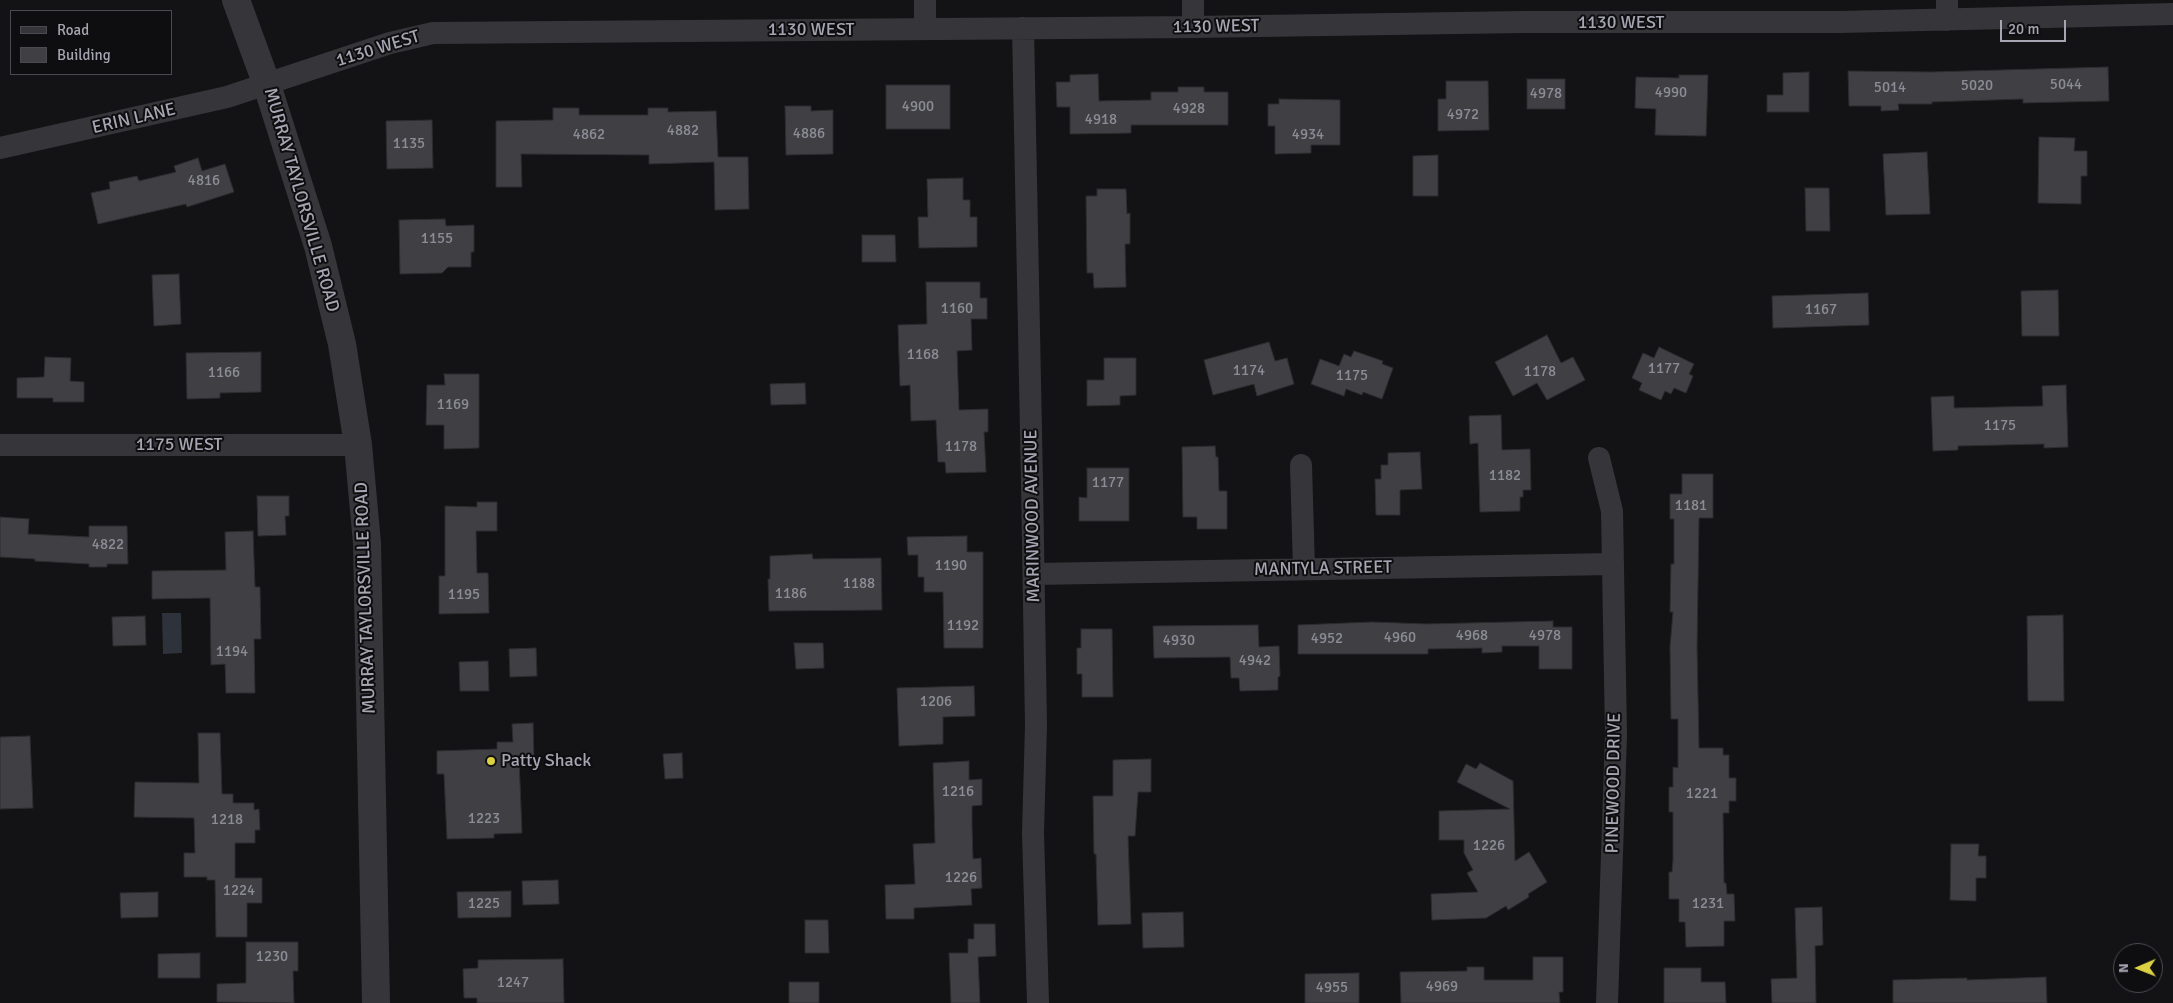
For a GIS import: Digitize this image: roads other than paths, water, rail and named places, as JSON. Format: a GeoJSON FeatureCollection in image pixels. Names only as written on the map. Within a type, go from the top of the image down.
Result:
{"type":"FeatureCollection","features":[{"type":"Feature","properties":{"kind":"street","name":"MURRAY TAYLORSVILLE ROAD"},"geometry":{"type":"LineString","coordinates":[[236,0],[267,85],[318,246],[342,344],[358,445],[367,543],[376,1003]]}},
{"type":"Feature","properties":{"kind":"street"},"geometry":{"type":"LineString","coordinates":[[925,0],[925,29]]}},
{"type":"Feature","properties":{"kind":"street"},"geometry":{"type":"LineString","coordinates":[[1193,0],[1193,27]]}},
{"type":"Feature","properties":{"kind":"street","name":"1130 WEST"},"geometry":{"type":"LineString","coordinates":[[267,85],[390,42],[433,33],[1193,27],[1524,22],[1947,10],[2173,14]]}},
{"type":"Feature","properties":{"kind":"street","name":"MARINWOOD AVENUE"},"geometry":{"type":"LineString","coordinates":[[1022,28],[1034,574],[1036,725],[1033,834],[1038,1003]]}},
{"type":"Feature","properties":{"kind":"street","name":"ERIN LANE"},"geometry":{"type":"LineString","coordinates":[[0,148],[135,119],[227,97],[267,85]]}},
{"type":"Feature","properties":{"kind":"street","name":"1175 WEST"},"geometry":{"type":"LineString","coordinates":[[0,445],[358,445]]}},
{"type":"Feature","properties":{"kind":"street","name":"PINEWOOD DRIVE"},"geometry":{"type":"LineString","coordinates":[[1599,458],[1610,499],[1616,735],[1607,1003]]}},
{"type":"Feature","properties":{"kind":"street"},"geometry":{"type":"LineString","coordinates":[[1302,465],[1304,569]]}},
{"type":"Feature","properties":{"kind":"street","name":"MANTYLA STREET"},"geometry":{"type":"LineString","coordinates":[[1034,574],[1613,564]]}},
{"type":"Feature","properties":{"kind":"place","name":"Patty Shack"},"geometry":{"type":"Point","coordinates":[491,761]}}]}
